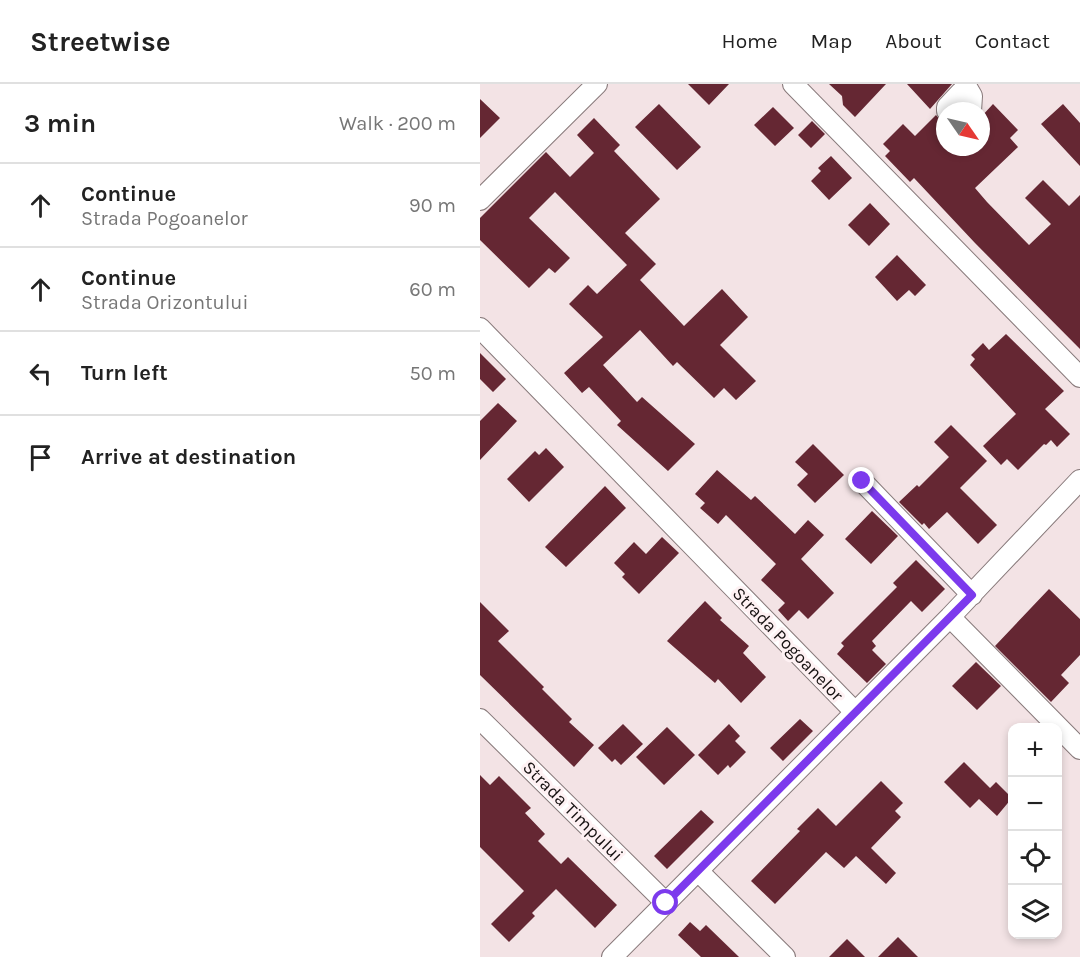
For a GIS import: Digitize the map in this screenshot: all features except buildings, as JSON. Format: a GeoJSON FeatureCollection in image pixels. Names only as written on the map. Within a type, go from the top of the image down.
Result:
{"type":"FeatureCollection","features":[{"type":"Feature","properties":{"kind":"street"},"geometry":{"type":"LineString","coordinates":[[480,200],[597,84]]}},
{"type":"Feature","properties":{"kind":"street"},"geometry":{"type":"LineString","coordinates":[[793,84],[1080,377]]}},
{"type":"Feature","properties":{"kind":"street"},"geometry":{"type":"LineString","coordinates":[[951,102],[964,89],[965,84]]}},
{"type":"Feature","properties":{"kind":"street"},"geometry":{"type":"LineString","coordinates":[[965,84],[972,96],[972,102]]}},
{"type":"Feature","properties":{"kind":"street","name":"Strada Pogoanelor"},"geometry":{"type":"LineString","coordinates":[[480,328],[855,712],[612,957]]}},
{"type":"Feature","properties":{"kind":"street"},"geometry":{"type":"LineString","coordinates":[[855,712],[972,595],[1080,480]]}},
{"type":"Feature","properties":{"kind":"street"},"geometry":{"type":"LineString","coordinates":[[862,481],[972,595]]}},
{"type":"Feature","properties":{"kind":"street"},"geometry":{"type":"LineString","coordinates":[[950,617],[1080,749]]}},
{"type":"Feature","properties":{"kind":"street","name":"Strada Timpului"},"geometry":{"type":"LineString","coordinates":[[480,719],[666,903]]}},
{"type":"Feature","properties":{"kind":"street"},"geometry":{"type":"LineString","coordinates":[[698,871],[784,957]]}},
{"type":"Feature","properties":{"kind":"route"},"geometry":{"type":"LineString","coordinates":[[666,903],[972,595],[862,481]]}}]}
